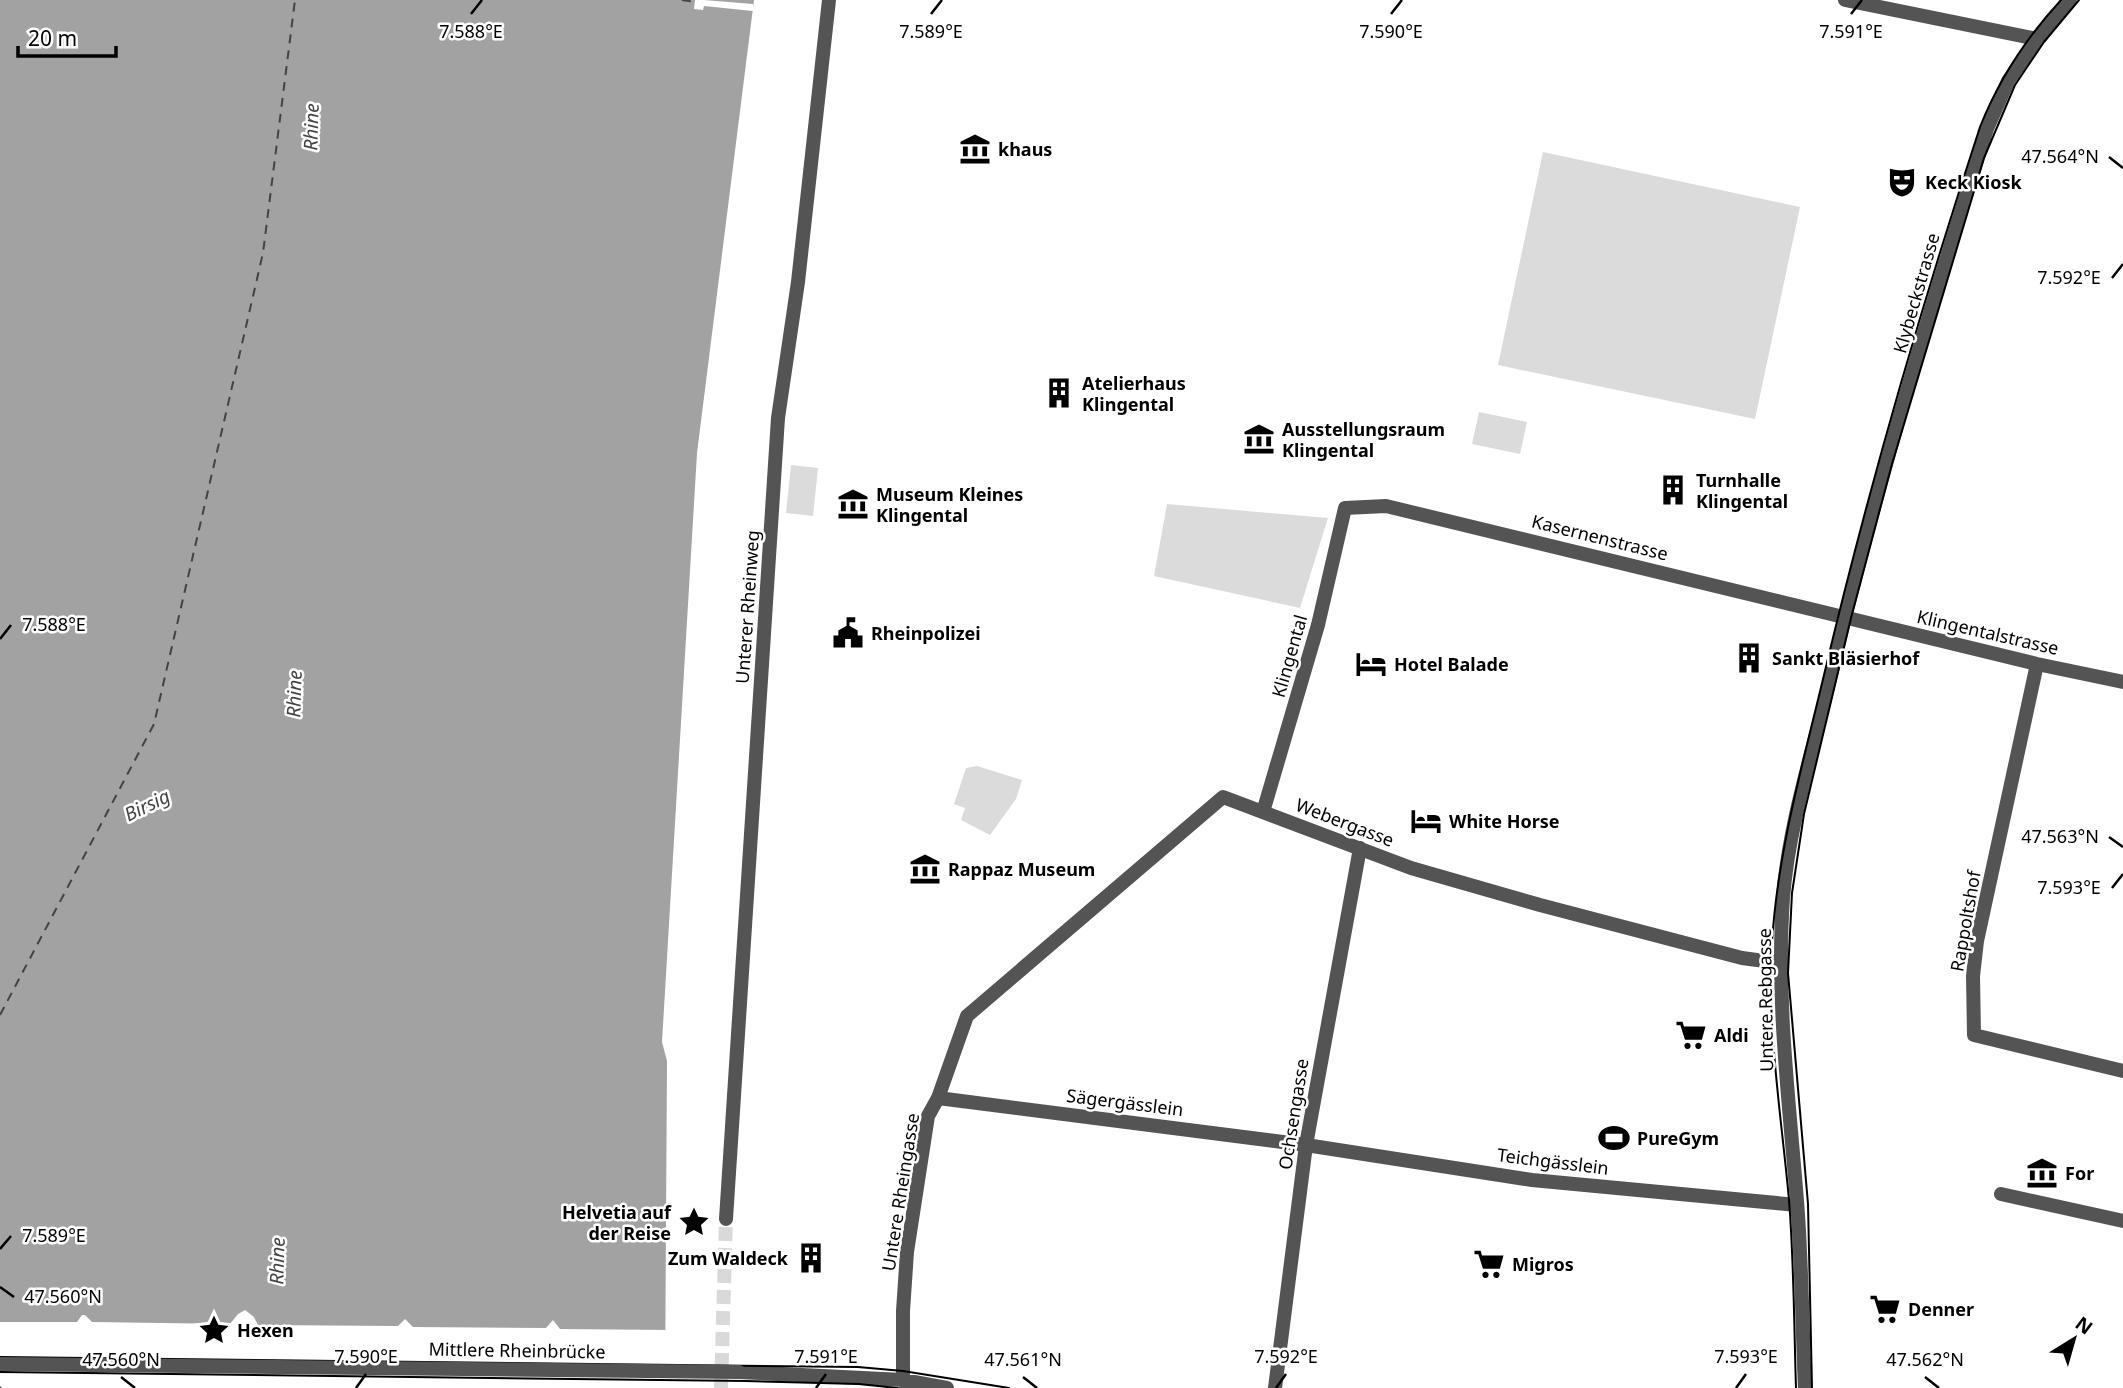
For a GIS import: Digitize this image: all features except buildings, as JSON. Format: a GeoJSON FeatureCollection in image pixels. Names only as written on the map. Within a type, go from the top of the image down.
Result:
{"type":"FeatureCollection","features":[{"type":"Feature","properties":{"kind":"street","name":"Unterer Rheinweg"},"geometry":{"type":"LineString","coordinates":[[726,1219],[778,418],[799,269],[829,0]]}},
{"type":"Feature","properties":{"kind":"street"},"geometry":{"type":"LineString","coordinates":[[1845,0],[2037,39]]}},
{"type":"Feature","properties":{"kind":"street","name":"Klybeckstrasse"},"geometry":{"type":"LineString","coordinates":[[1845,617],[1887,456],[1987,130],[2008,81],[2037,39],[2070,0]]}},
{"type":"Feature","properties":{"kind":"street","name":"Kasernenstrasse"},"geometry":{"type":"LineString","coordinates":[[1345,508],[1386,506],[1845,617]]}},
{"type":"Feature","properties":{"kind":"street","name":"Klingental"},"geometry":{"type":"LineString","coordinates":[[1263,812],[1318,625],[1345,508]]}},
{"type":"Feature","properties":{"kind":"street","name":"Klingentalstrasse"},"geometry":{"type":"LineString","coordinates":[[1845,617],[2123,682]]}},
{"type":"Feature","properties":{"kind":"street","name":"Untere Rebgasse"},"geometry":{"type":"LineString","coordinates":[[1805,1388],[1797,1205],[1784,1050],[1780,963],[1783,893],[1790,851],[1845,617]]}},
{"type":"Feature","properties":{"kind":"street","name":"Rappoltshof"},"geometry":{"type":"LineString","coordinates":[[2037,664],[1977,941],[1973,976],[1974,1035],[2123,1071]]}},
{"type":"Feature","properties":{"kind":"street","name":"Webergasse"},"geometry":{"type":"LineString","coordinates":[[967,1016],[1223,797],[1411,868],[1742,958],[1780,963]]}},
{"type":"Feature","properties":{"kind":"street","name":"Ochsengasse"},"geometry":{"type":"LineString","coordinates":[[1275,1388],[1306,1145],[1360,848]]}},
{"type":"Feature","properties":{"kind":"street","name":"Untere Rheingasse"},"geometry":{"type":"LineString","coordinates":[[903,1384],[902,1311],[908,1248],[928,1116],[938,1098],[967,1016]]}},
{"type":"Feature","properties":{"kind":"street","name":"Sägergässlein"},"geometry":{"type":"LineString","coordinates":[[938,1098],[1306,1145]]}},
{"type":"Feature","properties":{"kind":"street","name":"Teichgässlein"},"geometry":{"type":"LineString","coordinates":[[1306,1145],[1532,1180],[1797,1205]]}},
{"type":"Feature","properties":{"kind":"street"},"geometry":{"type":"LineString","coordinates":[[2001,1194],[2123,1221]]}},
{"type":"Feature","properties":{"kind":"street","name":"Mittlere Rheinbrücke"},"geometry":{"type":"LineString","coordinates":[[0,1364],[739,1372],[947,1388]]}},
{"type":"Feature","properties":{"kind":"shaded area"},"geometry":{"type":"Polygon","coordinates":[[[1543,152],[1800,207],[1755,419],[1498,365],[1543,152]]]}},
{"type":"Feature","properties":{"kind":"shaded area"},"geometry":{"type":"Polygon","coordinates":[[[1479,412],[1527,422],[1520,454],[1472,444],[1479,412]]]}},
{"type":"Feature","properties":{"kind":"shaded area"},"geometry":{"type":"Polygon","coordinates":[[[791,465],[818,468],[813,516],[786,513],[791,465]]]}},
{"type":"Feature","properties":{"kind":"shaded area"},"geometry":{"type":"Polygon","coordinates":[[[1167,504],[1328,518],[1300,608],[1154,576],[1167,504]]]}},
{"type":"Feature","properties":{"kind":"shaded area"},"geometry":{"type":"Polygon","coordinates":[[[977,766],[1022,780],[1016,799],[990,835],[961,820],[965,808],[954,804],[966,768],[977,766]]]}},
{"type":"Feature","properties":{"kind":"water"},"geometry":{"type":"Polygon","coordinates":[[[0,0],[754,0],[697,453],[662,1042],[667,1061],[665,1388],[0,1388],[0,0]]]}},
{"type":"Feature","properties":{"kind":"pier"},"geometry":{"type":"Polygon","coordinates":[[[695,0],[753,4],[753,11],[704,6],[703,10],[694,9],[695,0]]]}},
{"type":"Feature","properties":{"kind":"pier"},"geometry":{"type":"Polygon","coordinates":[[[245,1310],[254,1317],[258,1325],[398,1326],[405,1319],[413,1327],[546,1328],[553,1320],[560,1329],[669,1330],[668,1388],[0,1388],[0,1322],[77,1322],[85,1315],[92,1322],[230,1324],[245,1310]]]}},
{"type":"Feature","properties":{"kind":"ferry route"},"geometry":{"type":"LineString","coordinates":[[0,1015],[154,724],[263,253],[295,0]]}},
{"type":"Feature","properties":{"kind":"ferry route"},"geometry":{"type":"LineString","coordinates":[[682,0],[695,2]]}},
{"type":"Feature","properties":{"kind":"tunnel"},"geometry":{"type":"LineString","coordinates":[[721,1388],[726,1219]]}},
{"type":"Feature","properties":{"kind":"tram line"},"geometry":{"type":"LineString","coordinates":[[1796,1388],[1791,1223],[1771,997],[1776,897],[1787,833],[1877,468],[1916,331],[1980,127],[2014,60],[2061,0]]}},
{"type":"Feature","properties":{"kind":"tram line"},"geometry":{"type":"LineString","coordinates":[[1812,1388],[1808,1204],[1788,973],[1792,893],[1804,814],[1851,618],[1892,464],[1984,158],[2015,85],[2044,42],[2079,0]]}},
{"type":"Feature","properties":{"kind":"tram line"},"geometry":{"type":"LineString","coordinates":[[0,1357],[858,1367],[903,1371],[1009,1388]]}},
{"type":"Feature","properties":{"kind":"tram line"},"geometry":{"type":"LineString","coordinates":[[0,1372],[746,1381],[859,1384],[897,1388]]}},
{"type":"Feature","properties":{"kind":"place","name":"khaus"},"geometry":{"type":"Point","coordinates":[975,149]}},
{"type":"Feature","properties":{"kind":"place","name":"Keck Kiosk"},"geometry":{"type":"Point","coordinates":[1902,182]}},
{"type":"Feature","properties":{"kind":"place","name":"Atelierhaus Klingental"},"geometry":{"type":"Point","coordinates":[1059,393]}},
{"type":"Feature","properties":{"kind":"place","name":"Ausstellungsraum Klingental"},"geometry":{"type":"Point","coordinates":[1259,439]}},
{"type":"Feature","properties":{"kind":"place","name":"Turnhalle Klingental"},"geometry":{"type":"Point","coordinates":[1673,490]}},
{"type":"Feature","properties":{"kind":"place","name":"Museum Kleines Klingental"},"geometry":{"type":"Point","coordinates":[853,504]}},
{"type":"Feature","properties":{"kind":"place","name":"Rheinpolizei"},"geometry":{"type":"Point","coordinates":[848,633]}},
{"type":"Feature","properties":{"kind":"place","name":"Sankt Bläsierhof"},"geometry":{"type":"Point","coordinates":[1749,658]}},
{"type":"Feature","properties":{"kind":"place","name":"Hotel Balade"},"geometry":{"type":"Point","coordinates":[1371,664]}},
{"type":"Feature","properties":{"kind":"place","name":"White Horse"},"geometry":{"type":"Point","coordinates":[1426,821]}},
{"type":"Feature","properties":{"kind":"place","name":"Rappaz Museum"},"geometry":{"type":"Point","coordinates":[925,869]}},
{"type":"Feature","properties":{"kind":"place","name":"Aldi"},"geometry":{"type":"Point","coordinates":[1691,1035]}},
{"type":"Feature","properties":{"kind":"place","name":"PureGym"},"geometry":{"type":"Point","coordinates":[1614,1138]}},
{"type":"Feature","properties":{"kind":"place","name":"For"},"geometry":{"type":"Point","coordinates":[2042,1173]}},
{"type":"Feature","properties":{"kind":"place","name":"Helvetia auf der Reise"},"geometry":{"type":"Point","coordinates":[694,1222]}},
{"type":"Feature","properties":{"kind":"place","name":"Zum Waldeck"},"geometry":{"type":"Point","coordinates":[811,1258]}},
{"type":"Feature","properties":{"kind":"place","name":"Migros"},"geometry":{"type":"Point","coordinates":[1489,1264]}},
{"type":"Feature","properties":{"kind":"place","name":"Denner"},"geometry":{"type":"Point","coordinates":[1885,1309]}},
{"type":"Feature","properties":{"kind":"place","name":"Hexen"},"geometry":{"type":"Point","coordinates":[214,1330]}},
{"type":"Feature","properties":{"kind":"water label","name":"Rhine"},"geometry":{"type":"Point","coordinates":[311,127]}},
{"type":"Feature","properties":{"kind":"water label","name":"Rhine"},"geometry":{"type":"Point","coordinates":[294,694]}},
{"type":"Feature","properties":{"kind":"water label","name":"Birsig"},"geometry":{"type":"Point","coordinates":[147,805]}},
{"type":"Feature","properties":{"kind":"water label","name":"Rhine"},"geometry":{"type":"Point","coordinates":[277,1261]}}]}
